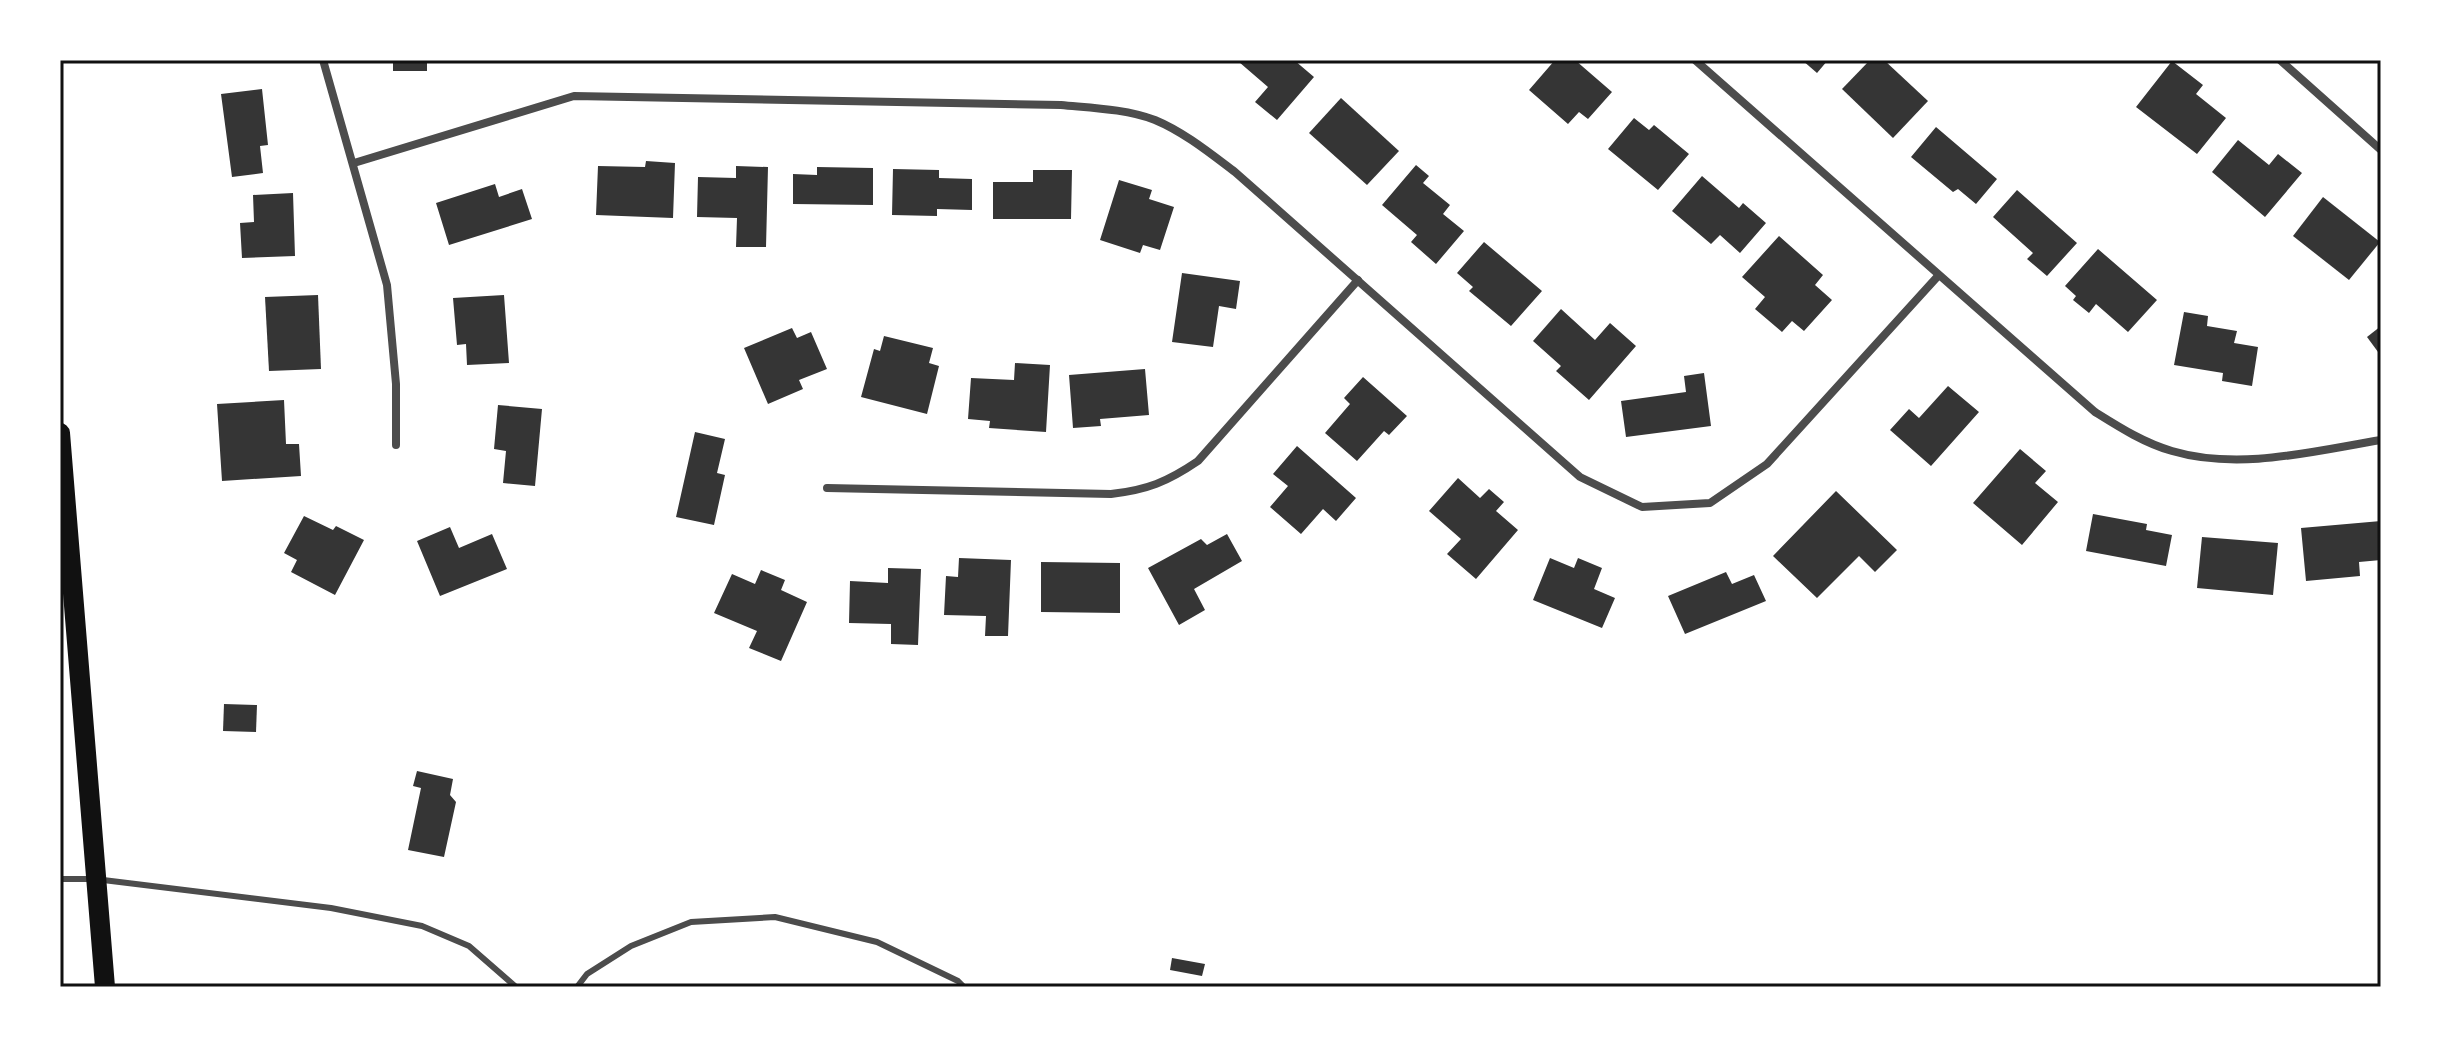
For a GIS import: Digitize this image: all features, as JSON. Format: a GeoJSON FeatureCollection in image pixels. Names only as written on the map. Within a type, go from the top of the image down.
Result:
{"type":"FeatureCollection","features":[{"type":"Feature","properties":{"kind":"main road"},"geometry":{"type":"LineString","coordinates":[[60,433],[105,987]]}},
{"type":"Feature","properties":{"kind":"street"},"geometry":{"type":"LineString","coordinates":[[323,60],[387,285],[396,384],[396,445]]}},
{"type":"Feature","properties":{"kind":"street"},"geometry":{"type":"LineString","coordinates":[[1695,60],[2095,412],[2131,434],[2171,451],[2213,460],[2257,459],[2381,440]]}},
{"type":"Feature","properties":{"kind":"street"},"geometry":{"type":"LineString","coordinates":[[2280,60],[2381,150]]}},
{"type":"Feature","properties":{"kind":"street"},"geometry":{"type":"LineString","coordinates":[[354,163],[574,96],[1061,105],[1109,110],[1155,120],[1200,146],[1235,172],[1580,477],[1642,507],[1710,503],[1767,464],[1938,276]]}},
{"type":"Feature","properties":{"kind":"street"},"geometry":{"type":"LineString","coordinates":[[827,488],[1111,494],[1142,490],[1170,480],[1198,461],[1358,280]]}},
{"type":"Feature","properties":{"kind":"lane"},"geometry":{"type":"LineString","coordinates":[[60,879],[95,879],[331,908],[422,926],[469,946],[516,987]]}},
{"type":"Feature","properties":{"kind":"lane"},"geometry":{"type":"LineString","coordinates":[[577,987],[587,974],[631,946],[691,922],[775,917],[877,942],[958,981],[964,987]]}},
{"type":"Feature","properties":{"kind":"building"},"geometry":{"type":"Polygon","coordinates":[[[393,60],[427,60],[427,71],[393,71],[393,60]]]}},
{"type":"Feature","properties":{"kind":"building"},"geometry":{"type":"Polygon","coordinates":[[[1294,60],[1314,77],[1277,120],[1255,102],[1268,87],[1239,62],[1294,60]]]}},
{"type":"Feature","properties":{"kind":"building"},"geometry":{"type":"Polygon","coordinates":[[[1555,60],[1575,60],[1612,92],[1588,119],[1579,112],[1568,124],[1529,90],[1555,60]]]}},
{"type":"Feature","properties":{"kind":"building"},"geometry":{"type":"Polygon","coordinates":[[[1802,60],[1828,60],[1817,73],[1802,60]]]}},
{"type":"Feature","properties":{"kind":"building"},"geometry":{"type":"Polygon","coordinates":[[[1870,60],[1884,60],[1928,101],[1893,138],[1842,89],[1870,60]]]}},
{"type":"Feature","properties":{"kind":"building"},"geometry":{"type":"Polygon","coordinates":[[[2172,61],[2203,85],[2196,94],[2226,118],[2197,154],[2136,107],[2172,61]]]}},
{"type":"Feature","properties":{"kind":"building"},"geometry":{"type":"Polygon","coordinates":[[[262,89],[268,145],[260,146],[263,173],[232,177],[221,94],[262,89]]]}},
{"type":"Feature","properties":{"kind":"building"},"geometry":{"type":"Polygon","coordinates":[[[1341,98],[1399,151],[1367,185],[1309,133],[1341,98]]]}},
{"type":"Feature","properties":{"kind":"building"},"geometry":{"type":"Polygon","coordinates":[[[1634,118],[1649,130],[1654,125],[1689,154],[1658,190],[1608,149],[1634,118]]]}},
{"type":"Feature","properties":{"kind":"building"},"geometry":{"type":"Polygon","coordinates":[[[1936,127],[1997,179],[1976,204],[1958,189],[1953,192],[1911,157],[1936,127]]]}},
{"type":"Feature","properties":{"kind":"building"},"geometry":{"type":"Polygon","coordinates":[[[2238,140],[2269,165],[2278,154],[2302,173],[2265,217],[2212,172],[2238,140]]]}},
{"type":"Feature","properties":{"kind":"building"},"geometry":{"type":"Polygon","coordinates":[[[646,161],[675,163],[673,218],[596,215],[598,166],[645,167],[646,161]]]}},
{"type":"Feature","properties":{"kind":"building"},"geometry":{"type":"Polygon","coordinates":[[[1416,165],[1429,176],[1423,183],[1450,205],[1443,214],[1464,231],[1436,264],[1411,242],[1417,235],[1382,205],[1416,165]]]}},
{"type":"Feature","properties":{"kind":"building"},"geometry":{"type":"Polygon","coordinates":[[[736,166],[768,167],[766,247],[736,247],[737,218],[697,217],[698,177],[736,178],[736,166]]]}},
{"type":"Feature","properties":{"kind":"building"},"geometry":{"type":"Polygon","coordinates":[[[817,167],[873,168],[873,205],[793,204],[793,174],[817,175],[817,167]]]}},
{"type":"Feature","properties":{"kind":"building"},"geometry":{"type":"Polygon","coordinates":[[[893,169],[939,170],[939,178],[972,179],[972,210],[937,209],[937,216],[892,215],[893,169]]]}},
{"type":"Feature","properties":{"kind":"building"},"geometry":{"type":"Polygon","coordinates":[[[1033,170],[1072,170],[1071,219],[993,219],[993,182],[1033,182],[1033,170]]]}},
{"type":"Feature","properties":{"kind":"building"},"geometry":{"type":"Polygon","coordinates":[[[1702,176],[1739,208],[1743,203],[1766,223],[1740,253],[1720,235],[1711,244],[1672,211],[1702,176]]]}},
{"type":"Feature","properties":{"kind":"building"},"geometry":{"type":"Polygon","coordinates":[[[1119,180],[1152,190],[1149,199],[1174,207],[1160,250],[1143,245],[1140,253],[1100,240],[1119,180]]]}},
{"type":"Feature","properties":{"kind":"building"},"geometry":{"type":"Polygon","coordinates":[[[495,184],[499,197],[522,189],[532,219],[449,245],[436,203],[495,184]]]}},
{"type":"Feature","properties":{"kind":"building"},"geometry":{"type":"Polygon","coordinates":[[[2017,190],[2077,243],[2047,276],[2027,259],[2033,253],[1993,217],[2017,190]]]}},
{"type":"Feature","properties":{"kind":"building"},"geometry":{"type":"Polygon","coordinates":[[[293,193],[295,256],[242,258],[240,223],[254,222],[253,195],[293,193]]]}},
{"type":"Feature","properties":{"kind":"building"},"geometry":{"type":"Polygon","coordinates":[[[2323,197],[2380,242],[2349,280],[2293,236],[2323,197]]]}},
{"type":"Feature","properties":{"kind":"building"},"geometry":{"type":"Polygon","coordinates":[[[1779,236],[1823,275],[1815,285],[1832,300],[1804,331],[1792,321],[1782,332],[1755,309],[1765,297],[1742,277],[1779,236]]]}},
{"type":"Feature","properties":{"kind":"building"},"geometry":{"type":"Polygon","coordinates":[[[1484,242],[1542,291],[1511,326],[1469,291],[1473,287],[1457,273],[1484,242]]]}},
{"type":"Feature","properties":{"kind":"building"},"geometry":{"type":"Polygon","coordinates":[[[2098,249],[2157,300],[2128,332],[2096,304],[2089,313],[2073,300],[2076,296],[2065,286],[2098,249]]]}},
{"type":"Feature","properties":{"kind":"building"},"geometry":{"type":"Polygon","coordinates":[[[1182,273],[1240,281],[1236,309],[1219,306],[1213,347],[1172,342],[1182,273]]]}},
{"type":"Feature","properties":{"kind":"building"},"geometry":{"type":"Polygon","coordinates":[[[318,295],[321,369],[269,371],[265,297],[318,295]]]}},
{"type":"Feature","properties":{"kind":"building"},"geometry":{"type":"Polygon","coordinates":[[[504,295],[509,363],[467,365],[466,344],[457,345],[453,298],[504,295]]]}},
{"type":"Feature","properties":{"kind":"building"},"geometry":{"type":"Polygon","coordinates":[[[1561,309],[1595,340],[1610,323],[1636,346],[1589,400],[1556,371],[1561,366],[1533,341],[1561,309]]]}},
{"type":"Feature","properties":{"kind":"building"},"geometry":{"type":"Polygon","coordinates":[[[2184,312],[2208,316],[2207,326],[2237,331],[2234,343],[2258,347],[2252,386],[2222,381],[2223,373],[2174,365],[2184,312]]]}},
{"type":"Feature","properties":{"kind":"building"},"geometry":{"type":"Polygon","coordinates":[[[2381,326],[2381,356],[2367,337],[2381,326]]]}},
{"type":"Feature","properties":{"kind":"building"},"geometry":{"type":"Polygon","coordinates":[[[792,328],[797,338],[811,332],[827,369],[799,380],[803,389],[768,404],[744,348],[792,328]]]}},
{"type":"Feature","properties":{"kind":"building"},"geometry":{"type":"Polygon","coordinates":[[[884,336],[933,348],[929,363],[939,366],[927,414],[861,397],[874,349],[880,351],[884,336]]]}},
{"type":"Feature","properties":{"kind":"building"},"geometry":{"type":"Polygon","coordinates":[[[1015,363],[1050,365],[1046,432],[989,428],[990,421],[968,419],[971,378],[1014,380],[1015,363]]]}},
{"type":"Feature","properties":{"kind":"building"},"geometry":{"type":"Polygon","coordinates":[[[1145,369],[1149,415],[1100,419],[1101,426],[1073,428],[1069,375],[1145,369]]]}},
{"type":"Feature","properties":{"kind":"building"},"geometry":{"type":"Polygon","coordinates":[[[1704,373],[1711,426],[1626,437],[1621,401],[1686,392],[1684,376],[1704,373]]]}},
{"type":"Feature","properties":{"kind":"building"},"geometry":{"type":"Polygon","coordinates":[[[1363,377],[1407,416],[1389,435],[1384,431],[1357,461],[1325,433],[1350,404],[1344,398],[1363,377]]]}},
{"type":"Feature","properties":{"kind":"building"},"geometry":{"type":"Polygon","coordinates":[[[1948,386],[1979,412],[1931,466],[1890,430],[1909,409],[1919,418],[1948,386]]]}},
{"type":"Feature","properties":{"kind":"building"},"geometry":{"type":"Polygon","coordinates":[[[284,400],[286,444],[299,444],[301,476],[222,481],[217,404],[284,400]]]}},
{"type":"Feature","properties":{"kind":"building"},"geometry":{"type":"Polygon","coordinates":[[[498,405],[542,409],[535,486],[503,483],[506,451],[494,449],[498,405]]]}},
{"type":"Feature","properties":{"kind":"building"},"geometry":{"type":"Polygon","coordinates":[[[695,432],[725,439],[717,473],[725,475],[714,525],[676,517],[695,432]]]}},
{"type":"Feature","properties":{"kind":"building"},"geometry":{"type":"Polygon","coordinates":[[[1297,446],[1356,498],[1336,521],[1323,509],[1301,534],[1270,507],[1288,486],[1273,474],[1297,446]]]}},
{"type":"Feature","properties":{"kind":"building"},"geometry":{"type":"Polygon","coordinates":[[[2020,449],[2046,471],[2035,483],[2058,502],[2022,545],[1973,503],[2020,449]]]}},
{"type":"Feature","properties":{"kind":"building"},"geometry":{"type":"Polygon","coordinates":[[[1458,478],[1480,498],[1489,489],[1504,502],[1496,511],[1518,530],[1476,579],[1447,554],[1461,539],[1429,511],[1458,478]]]}},
{"type":"Feature","properties":{"kind":"building"},"geometry":{"type":"Polygon","coordinates":[[[1836,491],[1897,550],[1875,572],[1859,556],[1817,598],[1773,556],[1836,491]]]}},
{"type":"Feature","properties":{"kind":"building"},"geometry":{"type":"Polygon","coordinates":[[[2093,514],[2147,524],[2146,530],[2172,535],[2166,566],[2086,551],[2093,514]]]}},
{"type":"Feature","properties":{"kind":"building"},"geometry":{"type":"Polygon","coordinates":[[[304,516],[333,530],[336,526],[364,540],[335,595],[291,572],[297,560],[284,553],[304,516]]]}},
{"type":"Feature","properties":{"kind":"building"},"geometry":{"type":"Polygon","coordinates":[[[2381,521],[2381,560],[2359,562],[2360,576],[2306,581],[2301,528],[2381,521]]]}},
{"type":"Feature","properties":{"kind":"building"},"geometry":{"type":"Polygon","coordinates":[[[450,527],[459,548],[492,534],[507,569],[440,596],[417,541],[450,527]]]}},
{"type":"Feature","properties":{"kind":"building"},"geometry":{"type":"Polygon","coordinates":[[[1227,534],[1242,561],[1194,589],[1205,610],[1179,625],[1148,568],[1201,539],[1207,545],[1227,534]]]}},
{"type":"Feature","properties":{"kind":"building"},"geometry":{"type":"Polygon","coordinates":[[[2202,537],[2278,543],[2273,595],[2197,588],[2202,537]]]}},
{"type":"Feature","properties":{"kind":"building"},"geometry":{"type":"Polygon","coordinates":[[[959,558],[1011,560],[1008,636],[985,636],[986,616],[944,615],[946,576],[958,577],[959,558]]]}},
{"type":"Feature","properties":{"kind":"building"},"geometry":{"type":"Polygon","coordinates":[[[1550,558],[1574,568],[1578,558],[1602,568],[1594,589],[1615,598],[1602,628],[1533,600],[1550,558]]]}},
{"type":"Feature","properties":{"kind":"building"},"geometry":{"type":"Polygon","coordinates":[[[1041,562],[1120,563],[1120,613],[1041,612],[1041,562]]]}},
{"type":"Feature","properties":{"kind":"building"},"geometry":{"type":"Polygon","coordinates":[[[888,568],[921,569],[918,645],[891,644],[891,624],[849,623],[850,581],[888,583],[888,568]]]}},
{"type":"Feature","properties":{"kind":"building"},"geometry":{"type":"Polygon","coordinates":[[[761,570],[785,580],[781,590],[807,602],[781,661],[749,648],[757,631],[714,613],[732,574],[755,584],[761,570]]]}},
{"type":"Feature","properties":{"kind":"building"},"geometry":{"type":"Polygon","coordinates":[[[1726,572],[1732,584],[1754,575],[1766,601],[1685,634],[1668,596],[1726,572]]]}},
{"type":"Feature","properties":{"kind":"building"},"geometry":{"type":"Polygon","coordinates":[[[224,704],[257,705],[256,732],[223,731],[224,704]]]}},
{"type":"Feature","properties":{"kind":"building"},"geometry":{"type":"Polygon","coordinates":[[[417,771],[453,779],[450,795],[456,802],[444,857],[408,850],[421,788],[413,786],[417,771]]]}},
{"type":"Feature","properties":{"kind":"building"},"geometry":{"type":"Polygon","coordinates":[[[1172,958],[1205,964],[1202,976],[1170,970],[1172,958]]]}}]}
